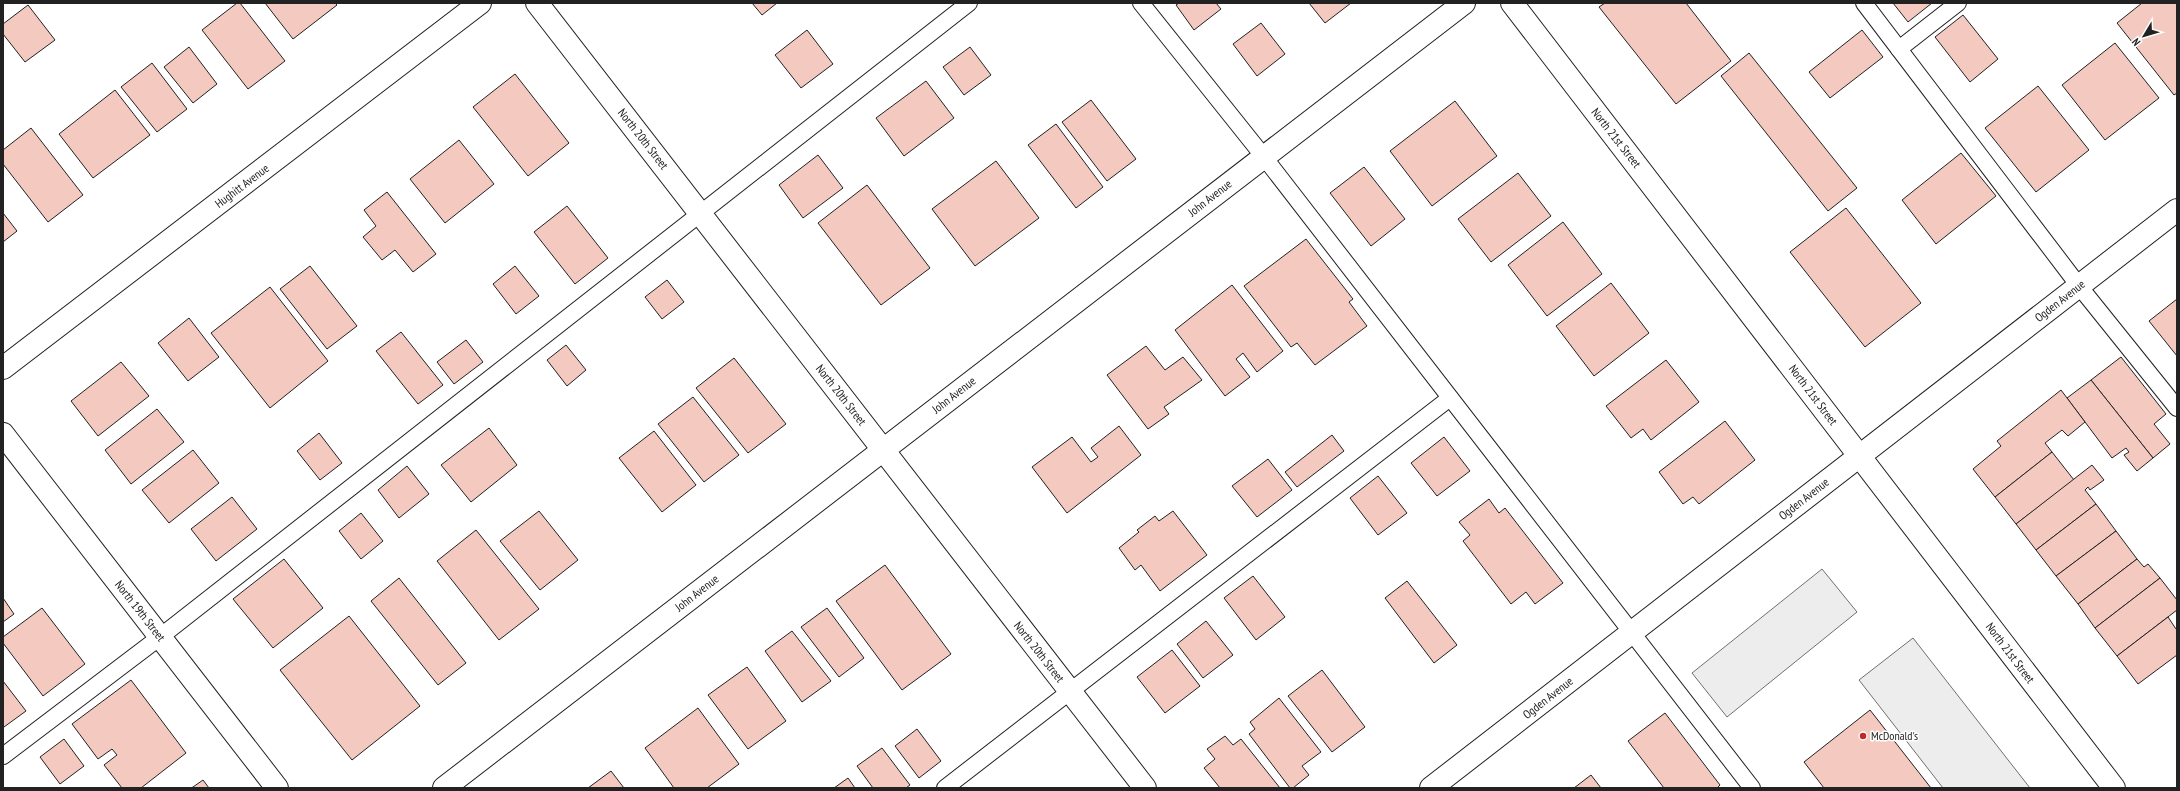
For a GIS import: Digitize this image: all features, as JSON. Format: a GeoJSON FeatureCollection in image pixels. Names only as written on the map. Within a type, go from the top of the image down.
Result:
{"type":"FeatureCollection","features":[{"type":"Feature","properties":{"kind":"street","name":"Hughitt Avenue"},"geometry":{"type":"LineString","coordinates":[[3,368],[480,3]]}},
{"type":"Feature","properties":{"kind":"street","name":"North 20th Street"},"geometry":{"type":"LineString","coordinates":[[537,3],[1145,788]]}},
{"type":"Feature","properties":{"kind":"street","name":"John Avenue"},"geometry":{"type":"LineString","coordinates":[[444,788],[1464,3]]}},
{"type":"Feature","properties":{"kind":"street","name":"North 21st Street"},"geometry":{"type":"LineString","coordinates":[[1512,3],[2114,788]]}},
{"type":"Feature","properties":{"kind":"street","name":"Ogden Avenue"},"geometry":{"type":"LineString","coordinates":[[1430,788],[2177,210]]}},
{"type":"Feature","properties":{"kind":"street","name":"North 19th Street"},"geometry":{"type":"LineString","coordinates":[[3,434],[277,788]]}},
{"type":"Feature","properties":{"kind":"lane"},"geometry":{"type":"LineString","coordinates":[[3,756],[160,637],[969,3]]}},
{"type":"Feature","properties":{"kind":"lane"},"geometry":{"type":"LineString","coordinates":[[1141,3],[1264,157],[1752,788]]}},
{"type":"Feature","properties":{"kind":"lane"},"geometry":{"type":"LineString","coordinates":[[1864,3],[2079,286],[2177,408]]}},
{"type":"Feature","properties":{"kind":"lane"},"geometry":{"type":"LineString","coordinates":[[1899,49],[1958,3]]}},
{"type":"Feature","properties":{"kind":"lane"},"geometry":{"type":"LineString","coordinates":[[945,788],[1450,398]]}},
{"type":"Feature","properties":{"kind":"shaded area"},"geometry":{"type":"Polygon","coordinates":[[[1822,569],[1857,612],[1727,717],[1692,673],[1822,569]]]}},
{"type":"Feature","properties":{"kind":"shaded area"},"geometry":{"type":"Polygon","coordinates":[[[1913,638],[2030,788],[1943,788],[1859,680],[1913,638]]]}},
{"type":"Feature","properties":{"kind":"building"},"geometry":{"type":"Polygon","coordinates":[[[237,3],[240,3],[285,61],[248,89],[202,30],[237,3]]]}},
{"type":"Feature","properties":{"kind":"building"},"geometry":{"type":"Polygon","coordinates":[[[265,3],[335,3],[337,5],[293,39],[265,3]]]}},
{"type":"Feature","properties":{"kind":"building"},"geometry":{"type":"Polygon","coordinates":[[[752,3],[777,3],[762,15],[752,3]]]}},
{"type":"Feature","properties":{"kind":"building"},"geometry":{"type":"Polygon","coordinates":[[[1179,3],[1216,3],[1221,9],[1194,30],[1176,5],[1179,3]]]}},
{"type":"Feature","properties":{"kind":"building"},"geometry":{"type":"Polygon","coordinates":[[[1309,3],[1351,3],[1325,23],[1309,3]]]}},
{"type":"Feature","properties":{"kind":"building"},"geometry":{"type":"Polygon","coordinates":[[[1605,3],[1686,3],[1731,61],[1676,104],[1599,7],[1605,3]]]}},
{"type":"Feature","properties":{"kind":"building"},"geometry":{"type":"Polygon","coordinates":[[[1893,3],[1932,3],[1908,22],[1893,3]]]}},
{"type":"Feature","properties":{"kind":"building"},"geometry":{"type":"Polygon","coordinates":[[[2142,3],[2177,3],[2177,93],[2174,95],[2117,23],[2142,3]]]}},
{"type":"Feature","properties":{"kind":"building"},"geometry":{"type":"Polygon","coordinates":[[[28,5],[55,40],[25,62],[3,34],[3,24],[28,5]]]}},
{"type":"Feature","properties":{"kind":"building"},"geometry":{"type":"Polygon","coordinates":[[[1963,15],[1998,59],[1970,82],[1935,37],[1963,15]]]}},
{"type":"Feature","properties":{"kind":"building"},"geometry":{"type":"Polygon","coordinates":[[[1261,23],[1285,54],[1257,76],[1233,44],[1261,23]]]}},
{"type":"Feature","properties":{"kind":"building"},"geometry":{"type":"Polygon","coordinates":[[[807,30],[833,64],[801,88],[775,55],[807,30]]]}},
{"type":"Feature","properties":{"kind":"building"},"geometry":{"type":"Polygon","coordinates":[[[1862,30],[1883,57],[1830,98],[1809,72],[1862,30]]]}},
{"type":"Feature","properties":{"kind":"building"},"geometry":{"type":"Polygon","coordinates":[[[2115,43],[2159,98],[2105,140],[2062,85],[2115,43]]]}},
{"type":"Feature","properties":{"kind":"building"},"geometry":{"type":"Polygon","coordinates":[[[189,47],[217,84],[193,103],[164,67],[189,47]]]}},
{"type":"Feature","properties":{"kind":"building"},"geometry":{"type":"Polygon","coordinates":[[[970,47],[991,75],[964,95],[943,67],[970,47]]]}},
{"type":"Feature","properties":{"kind":"building"},"geometry":{"type":"Polygon","coordinates":[[[1749,53],[1857,188],[1828,211],[1721,76],[1749,53]]]}},
{"type":"Feature","properties":{"kind":"building"},"geometry":{"type":"Polygon","coordinates":[[[152,63],[187,109],[157,132],[121,87],[152,63]]]}},
{"type":"Feature","properties":{"kind":"building"},"geometry":{"type":"Polygon","coordinates":[[[515,74],[569,143],[528,176],[473,107],[515,74]]]}},
{"type":"Feature","properties":{"kind":"building"},"geometry":{"type":"Polygon","coordinates":[[[926,81],[954,118],[904,156],[876,118],[926,81]]]}},
{"type":"Feature","properties":{"kind":"building"},"geometry":{"type":"Polygon","coordinates":[[[2038,86],[2089,150],[2036,192],[1985,128],[2038,86]]]}},
{"type":"Feature","properties":{"kind":"building"},"geometry":{"type":"Polygon","coordinates":[[[115,90],[150,135],[93,178],[59,134],[115,90]]]}},
{"type":"Feature","properties":{"kind":"building"},"geometry":{"type":"Polygon","coordinates":[[[1091,100],[1136,159],[1107,181],[1062,122],[1091,100]]]}},
{"type":"Feature","properties":{"kind":"building"},"geometry":{"type":"Polygon","coordinates":[[[1455,101],[1497,156],[1432,206],[1390,151],[1455,101]]]}},
{"type":"Feature","properties":{"kind":"building"},"geometry":{"type":"Polygon","coordinates":[[[1056,124],[1103,187],[1076,208],[1028,145],[1056,124]]]}},
{"type":"Feature","properties":{"kind":"building"},"geometry":{"type":"Polygon","coordinates":[[[31,128],[83,195],[48,222],[3,164],[3,150],[31,128]]]}},
{"type":"Feature","properties":{"kind":"building"},"geometry":{"type":"Polygon","coordinates":[[[459,140],[494,184],[445,223],[410,179],[459,140]]]}},
{"type":"Feature","properties":{"kind":"building"},"geometry":{"type":"Polygon","coordinates":[[[1961,153],[1996,196],[1936,244],[1902,200],[1961,153]]]}},
{"type":"Feature","properties":{"kind":"building"},"geometry":{"type":"Polygon","coordinates":[[[818,155],[843,188],[803,218],[779,185],[818,155]]]}},
{"type":"Feature","properties":{"kind":"building"},"geometry":{"type":"Polygon","coordinates":[[[996,161],[1039,218],[975,266],[932,209],[996,161]]]}},
{"type":"Feature","properties":{"kind":"building"},"geometry":{"type":"Polygon","coordinates":[[[1364,167],[1405,219],[1371,246],[1330,193],[1364,167]]]}},
{"type":"Feature","properties":{"kind":"building"},"geometry":{"type":"Polygon","coordinates":[[[1518,173],[1551,216],[1491,262],[1458,219],[1518,173]]]}},
{"type":"Feature","properties":{"kind":"building"},"geometry":{"type":"Polygon","coordinates":[[[867,185],[930,268],[881,305],[818,223],[867,185]]]}},
{"type":"Feature","properties":{"kind":"building"},"geometry":{"type":"Polygon","coordinates":[[[387,192],[436,254],[413,272],[395,250],[382,260],[363,237],[376,226],[364,210],[387,192]]]}},
{"type":"Feature","properties":{"kind":"building"},"geometry":{"type":"Polygon","coordinates":[[[567,206],[608,258],[575,284],[534,232],[567,206]]]}},
{"type":"Feature","properties":{"kind":"building"},"geometry":{"type":"Polygon","coordinates":[[[1846,208],[1921,303],[1865,347],[1790,252],[1846,208]]]}},
{"type":"Feature","properties":{"kind":"building"},"geometry":{"type":"Polygon","coordinates":[[[3,213],[17,231],[3,242],[3,213]]]}},
{"type":"Feature","properties":{"kind":"building"},"geometry":{"type":"Polygon","coordinates":[[[1563,222],[1602,274],[1547,316],[1508,265],[1563,222]]]}},
{"type":"Feature","properties":{"kind":"building"},"geometry":{"type":"Polygon","coordinates":[[[1306,239],[1353,299],[1349,302],[1367,326],[1315,365],[1297,343],[1291,347],[1244,286],[1306,239]]]}},
{"type":"Feature","properties":{"kind":"building"},"geometry":{"type":"Polygon","coordinates":[[[310,266],[357,326],[327,349],[280,289],[310,266]]]}},
{"type":"Feature","properties":{"kind":"building"},"geometry":{"type":"Polygon","coordinates":[[[515,266],[539,296],[516,314],[493,284],[515,266]]]}},
{"type":"Feature","properties":{"kind":"building"},"geometry":{"type":"Polygon","coordinates":[[[667,280],[684,302],[662,319],[645,297],[667,280]]]}},
{"type":"Feature","properties":{"kind":"building"},"geometry":{"type":"Polygon","coordinates":[[[1611,283],[1649,333],[1594,376],[1556,326],[1611,283]]]}},
{"type":"Feature","properties":{"kind":"building"},"geometry":{"type":"Polygon","coordinates":[[[1232,285],[1283,351],[1257,372],[1243,353],[1236,359],[1250,377],[1225,396],[1175,330],[1232,285]]]}},
{"type":"Feature","properties":{"kind":"building"},"geometry":{"type":"Polygon","coordinates":[[[270,287],[328,361],[270,408],[211,333],[270,287]]]}},
{"type":"Feature","properties":{"kind":"building"},"geometry":{"type":"Polygon","coordinates":[[[2177,299],[2177,356],[2149,321],[2177,299]]]}},
{"type":"Feature","properties":{"kind":"building"},"geometry":{"type":"Polygon","coordinates":[[[189,318],[219,357],[188,381],[158,343],[189,318]]]}},
{"type":"Feature","properties":{"kind":"building"},"geometry":{"type":"Polygon","coordinates":[[[401,332],[443,385],[418,404],[376,351],[401,332]]]}},
{"type":"Feature","properties":{"kind":"building"},"geometry":{"type":"Polygon","coordinates":[[[466,340],[483,362],[454,384],[437,362],[466,340]]]}},
{"type":"Feature","properties":{"kind":"building"},"geometry":{"type":"Polygon","coordinates":[[[566,345],[586,370],[567,386],[547,360],[566,345]]]}},
{"type":"Feature","properties":{"kind":"building"},"geometry":{"type":"Polygon","coordinates":[[[1146,346],[1165,370],[1183,357],[1202,380],[1164,407],[1169,414],[1148,429],[1107,375],[1146,346]]]}},
{"type":"Feature","properties":{"kind":"building"},"geometry":{"type":"Polygon","coordinates":[[[2121,357],[2166,414],[2154,424],[2170,444],[2153,458],[2091,380],[2121,357]]]}},
{"type":"Feature","properties":{"kind":"building"},"geometry":{"type":"Polygon","coordinates":[[[734,358],[786,424],[748,453],[696,388],[734,358]]]}},
{"type":"Feature","properties":{"kind":"building"},"geometry":{"type":"Polygon","coordinates":[[[1666,360],[1699,402],[1651,440],[1643,429],[1631,438],[1606,406],[1666,360]]]}},
{"type":"Feature","properties":{"kind":"building"},"geometry":{"type":"Polygon","coordinates":[[[121,362],[149,396],[98,436],[71,401],[121,362]]]}},
{"type":"Feature","properties":{"kind":"building"},"geometry":{"type":"Polygon","coordinates":[[[2091,380],[2153,458],[2137,471],[2124,455],[2129,452],[2126,448],[2112,458],[2067,398],[2091,380]]]}},
{"type":"Feature","properties":{"kind":"building"},"geometry":{"type":"Polygon","coordinates":[[[2061,390],[2085,422],[2068,436],[2062,430],[2045,443],[2052,452],[1995,497],[1973,469],[2001,446],[1997,441],[2061,390]]]}},
{"type":"Feature","properties":{"kind":"building"},"geometry":{"type":"Polygon","coordinates":[[[693,397],[739,455],[704,482],[658,424],[693,397]]]}},
{"type":"Feature","properties":{"kind":"building"},"geometry":{"type":"Polygon","coordinates":[[[157,409],[184,442],[131,484],[105,450],[157,409]]]}},
{"type":"Feature","properties":{"kind":"building"},"geometry":{"type":"Polygon","coordinates":[[[1725,421],[1755,460],[1699,504],[1693,497],[1683,504],[1659,472],[1725,421]]]}},
{"type":"Feature","properties":{"kind":"building"},"geometry":{"type":"Polygon","coordinates":[[[1119,426],[1141,455],[1067,513],[1032,467],[1072,437],[1091,462],[1098,457],[1091,448],[1119,426]]]}},
{"type":"Feature","properties":{"kind":"building"},"geometry":{"type":"Polygon","coordinates":[[[489,428],[517,465],[471,502],[441,465],[489,428]]]}},
{"type":"Feature","properties":{"kind":"building"},"geometry":{"type":"Polygon","coordinates":[[[654,431],[696,485],[662,512],[619,458],[654,431]]]}},
{"type":"Feature","properties":{"kind":"building"},"geometry":{"type":"Polygon","coordinates":[[[319,433],[342,463],[320,480],[297,451],[319,433]]]}},
{"type":"Feature","properties":{"kind":"building"},"geometry":{"type":"Polygon","coordinates":[[[1332,435],[1344,451],[1297,487],[1285,472],[1332,435]]]}},
{"type":"Feature","properties":{"kind":"building"},"geometry":{"type":"Polygon","coordinates":[[[1444,437],[1470,471],[1437,496],[1411,463],[1444,437]]]}},
{"type":"Feature","properties":{"kind":"building"},"geometry":{"type":"Polygon","coordinates":[[[193,450],[219,483],[169,523],[142,490],[193,450]]]}},
{"type":"Feature","properties":{"kind":"building"},"geometry":{"type":"Polygon","coordinates":[[[2052,452],[2074,480],[2016,524],[1995,497],[2052,452]]]}},
{"type":"Feature","properties":{"kind":"building"},"geometry":{"type":"Polygon","coordinates":[[[1268,459],[1292,490],[1257,517],[1232,486],[1268,459]]]}},
{"type":"Feature","properties":{"kind":"building"},"geometry":{"type":"Polygon","coordinates":[[[2092,465],[2104,480],[2090,490],[2088,487],[2085,490],[2096,504],[2036,550],[2016,524],[2092,465]]]}},
{"type":"Feature","properties":{"kind":"building"},"geometry":{"type":"Polygon","coordinates":[[[407,466],[429,494],[399,518],[378,490],[407,466]]]}},
{"type":"Feature","properties":{"kind":"building"},"geometry":{"type":"Polygon","coordinates":[[[1378,476],[1407,513],[1378,535],[1350,498],[1378,476]]]}},
{"type":"Feature","properties":{"kind":"building"},"geometry":{"type":"Polygon","coordinates":[[[232,497],[257,529],[216,561],[191,529],[232,497]]]}},
{"type":"Feature","properties":{"kind":"building"},"geometry":{"type":"Polygon","coordinates":[[[1489,499],[1499,513],[1505,508],[1563,583],[1535,604],[1526,592],[1511,604],[1463,541],[1470,535],[1459,522],[1489,499]]]}},
{"type":"Feature","properties":{"kind":"building"},"geometry":{"type":"Polygon","coordinates":[[[2096,504],[2116,531],[2056,576],[2036,550],[2096,504]]]}},
{"type":"Feature","properties":{"kind":"building"},"geometry":{"type":"Polygon","coordinates":[[[539,511],[578,560],[540,590],[500,541],[539,511]]]}},
{"type":"Feature","properties":{"kind":"building"},"geometry":{"type":"Polygon","coordinates":[[[1173,511],[1207,555],[1160,591],[1141,565],[1135,570],[1119,548],[1139,532],[1137,530],[1155,516],[1159,521],[1173,511]]]}},
{"type":"Feature","properties":{"kind":"building"},"geometry":{"type":"Polygon","coordinates":[[[361,513],[383,541],[361,559],[339,531],[361,513]]]}},
{"type":"Feature","properties":{"kind":"building"},"geometry":{"type":"Polygon","coordinates":[[[476,530],[539,609],[499,640],[437,561],[476,530]]]}},
{"type":"Feature","properties":{"kind":"building"},"geometry":{"type":"Polygon","coordinates":[[[2116,531],[2137,559],[2078,604],[2056,576],[2116,531]]]}},
{"type":"Feature","properties":{"kind":"building"},"geometry":{"type":"Polygon","coordinates":[[[284,559],[323,608],[273,648],[233,599],[284,559]]]}},
{"type":"Feature","properties":{"kind":"building"},"geometry":{"type":"Polygon","coordinates":[[[2137,559],[2144,567],[2148,564],[2160,578],[2095,628],[2078,604],[2137,559]]]}},
{"type":"Feature","properties":{"kind":"building"},"geometry":{"type":"Polygon","coordinates":[[[885,565],[951,654],[902,690],[836,601],[885,565]]]}},
{"type":"Feature","properties":{"kind":"building"},"geometry":{"type":"Polygon","coordinates":[[[1253,576],[1285,617],[1256,640],[1224,598],[1253,576]]]}},
{"type":"Feature","properties":{"kind":"building"},"geometry":{"type":"Polygon","coordinates":[[[399,578],[466,663],[438,685],[371,601],[399,578]]]}},
{"type":"Feature","properties":{"kind":"building"},"geometry":{"type":"Polygon","coordinates":[[[2160,578],[2177,600],[2177,610],[2117,656],[2095,628],[2160,578]]]}},
{"type":"Feature","properties":{"kind":"building"},"geometry":{"type":"Polygon","coordinates":[[[1407,581],[1457,645],[1434,663],[1385,598],[1407,581]]]}},
{"type":"Feature","properties":{"kind":"building"},"geometry":{"type":"Polygon","coordinates":[[[3,598],[14,614],[3,622],[3,598]]]}},
{"type":"Feature","properties":{"kind":"building"},"geometry":{"type":"Polygon","coordinates":[[[42,608],[85,664],[43,696],[3,643],[3,637],[42,608]]]}},
{"type":"Feature","properties":{"kind":"building"},"geometry":{"type":"Polygon","coordinates":[[[827,608],[864,658],[839,677],[801,627],[827,608]]]}},
{"type":"Feature","properties":{"kind":"building"},"geometry":{"type":"Polygon","coordinates":[[[349,616],[420,706],[352,760],[280,670],[349,616]]]}},
{"type":"Feature","properties":{"kind":"building"},"geometry":{"type":"Polygon","coordinates":[[[2168,617],[2176,629],[2177,628],[2177,655],[2138,684],[2117,656],[2168,617]]]}},
{"type":"Feature","properties":{"kind":"building"},"geometry":{"type":"Polygon","coordinates":[[[1206,621],[1233,655],[1203,678],[1177,644],[1206,621]]]}},
{"type":"Feature","properties":{"kind":"building"},"geometry":{"type":"Polygon","coordinates":[[[792,631],[831,681],[802,702],[765,651],[792,631]]]}},
{"type":"Feature","properties":{"kind":"building"},"geometry":{"type":"Polygon","coordinates":[[[1172,650],[1200,686],[1165,713],[1137,677],[1172,650]]]}},
{"type":"Feature","properties":{"kind":"building"},"geometry":{"type":"Polygon","coordinates":[[[747,667],[786,721],[748,749],[708,695],[747,667]]]}},
{"type":"Feature","properties":{"kind":"building"},"geometry":{"type":"Polygon","coordinates":[[[1322,670],[1365,727],[1332,752],[1288,696],[1322,670]]]}},
{"type":"Feature","properties":{"kind":"building"},"geometry":{"type":"Polygon","coordinates":[[[131,680],[186,753],[141,788],[122,788],[104,765],[117,755],[112,749],[98,759],[72,724],[131,680]]]}},
{"type":"Feature","properties":{"kind":"building"},"geometry":{"type":"Polygon","coordinates":[[[3,681],[26,711],[4,727],[3,726],[3,681]]]}},
{"type":"Feature","properties":{"kind":"building"},"geometry":{"type":"Polygon","coordinates":[[[1279,698],[1321,752],[1302,766],[1309,775],[1293,788],[1290,788],[1249,734],[1255,729],[1250,722],[1279,698]]]}},
{"type":"Feature","properties":{"kind":"building"},"geometry":{"type":"Polygon","coordinates":[[[698,708],[739,764],[707,788],[674,788],[645,748],[698,708]]]}},
{"type":"Feature","properties":{"kind":"building","name":"McDonald's"},"geometry":{"type":"Polygon","coordinates":[[[1870,710],[1931,788],[1824,788],[1804,762],[1870,710]]]}},
{"type":"Feature","properties":{"kind":"building"},"geometry":{"type":"Polygon","coordinates":[[[1665,713],[1720,785],[1717,788],[1664,788],[1628,741],[1665,713]]]}},
{"type":"Feature","properties":{"kind":"building"},"geometry":{"type":"Polygon","coordinates":[[[917,729],[941,761],[919,778],[895,746],[917,729]]]}},
{"type":"Feature","properties":{"kind":"building"},"geometry":{"type":"Polygon","coordinates":[[[1225,736],[1233,745],[1241,739],[1280,788],[1220,788],[1204,768],[1215,759],[1207,749],[1225,736]]]}},
{"type":"Feature","properties":{"kind":"building"},"geometry":{"type":"Polygon","coordinates":[[[64,739],[84,766],[60,784],[40,757],[64,739]]]}},
{"type":"Feature","properties":{"kind":"building"},"geometry":{"type":"Polygon","coordinates":[[[882,748],[910,785],[906,788],[873,788],[857,766],[882,748]]]}},
{"type":"Feature","properties":{"kind":"building"},"geometry":{"type":"Polygon","coordinates":[[[611,771],[624,788],[588,788],[611,771]]]}},
{"type":"Feature","properties":{"kind":"building"},"geometry":{"type":"Polygon","coordinates":[[[1591,775],[1601,788],[1574,788],[1591,775]]]}},
{"type":"Feature","properties":{"kind":"building"},"geometry":{"type":"Polygon","coordinates":[[[848,778],[855,788],[834,788],[848,778]]]}},
{"type":"Feature","properties":{"kind":"building"},"geometry":{"type":"Polygon","coordinates":[[[203,780],[209,788],[191,788],[193,787],[203,780]]]}},
{"type":"Feature","properties":{"kind":"place","name":"McDonald's"},"geometry":{"type":"Point","coordinates":[1863,736]}}]}
